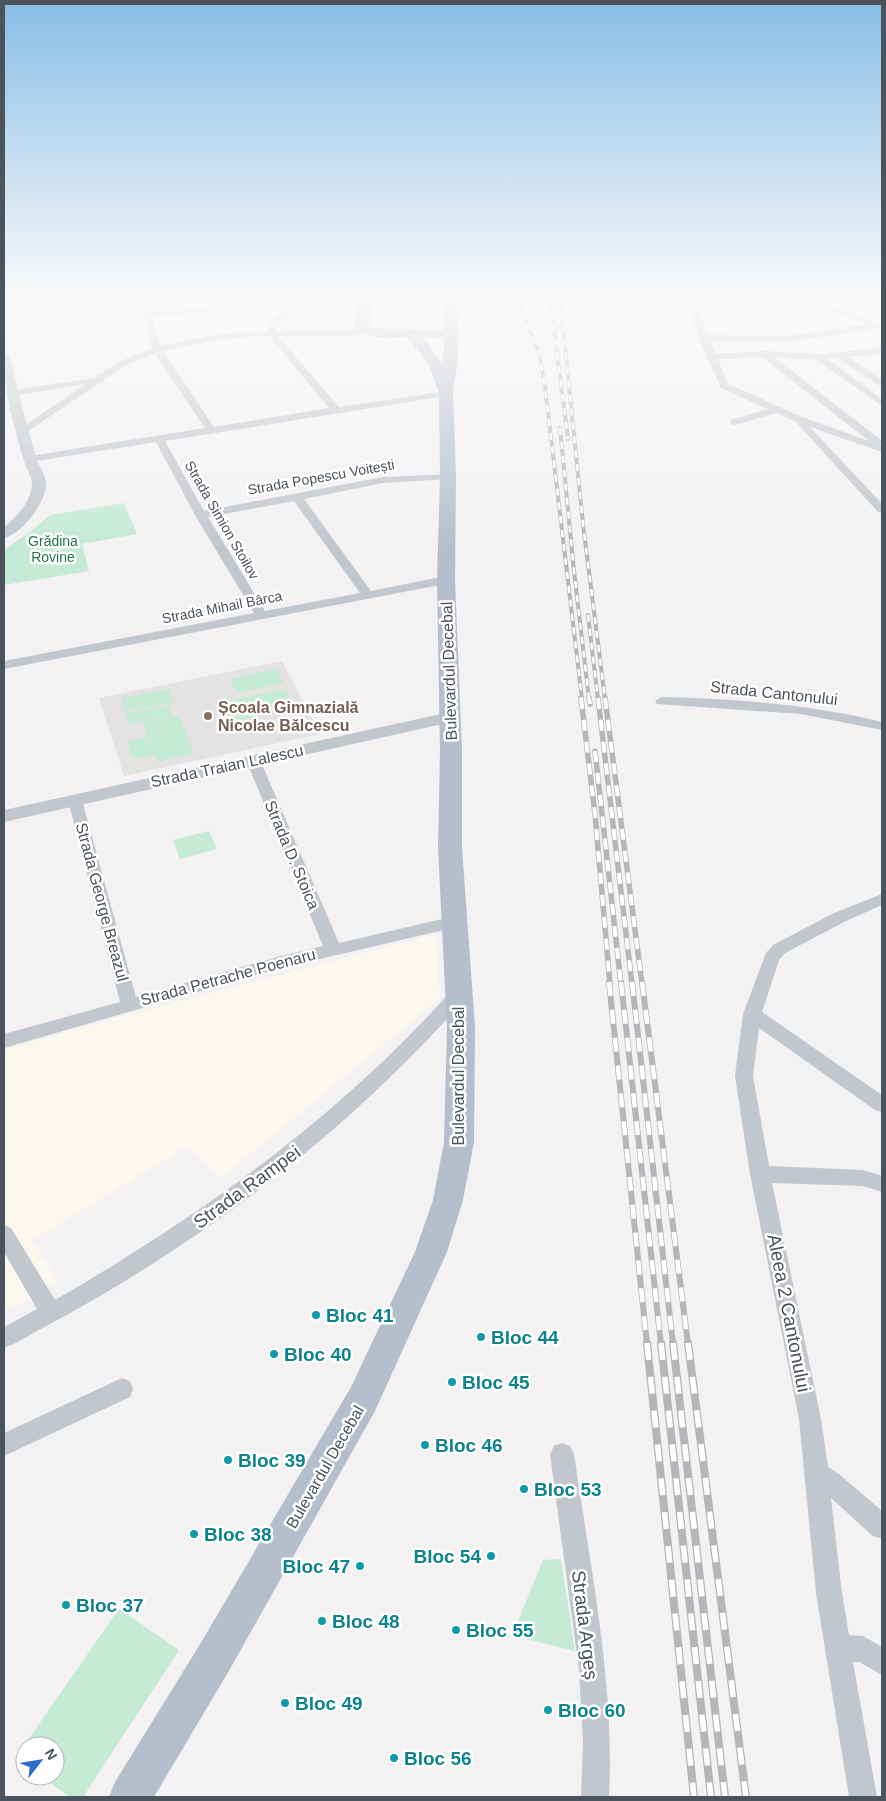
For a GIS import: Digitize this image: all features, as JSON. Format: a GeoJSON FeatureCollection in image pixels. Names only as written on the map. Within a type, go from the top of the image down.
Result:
{"type":"FeatureCollection","features":[{"type":"Feature","properties":{"kind":"main road","name":"Bulevardul Decebal"},"geometry":{"type":"LineString","coordinates":[[442,381],[446,393]]}},
{"type":"Feature","properties":{"kind":"main road","name":"Bulevardul Decebal"},"geometry":{"type":"LineString","coordinates":[[130,1797],[221,1646],[363,1399],[431,1252],[448,1200],[459,1142],[461,1027],[450,848],[450,717],[446,580],[448,476],[446,393],[448,381]]}},
{"type":"Feature","properties":{"kind":"street"},"geometry":{"type":"LineString","coordinates":[[4,534],[24,517],[37,493],[39,482],[30,459],[9,381]]}},
{"type":"Feature","properties":{"kind":"street"},"geometry":{"type":"LineString","coordinates":[[12,394],[86,381]]}},
{"type":"Feature","properties":{"kind":"street"},"geometry":{"type":"LineString","coordinates":[[23,430],[95,381]]}},
{"type":"Feature","properties":{"kind":"street"},"geometry":{"type":"LineString","coordinates":[[178,381],[211,430]]}},
{"type":"Feature","properties":{"kind":"street"},"geometry":{"type":"LineString","coordinates":[[312,381],[336,410]]}},
{"type":"Feature","properties":{"kind":"street"},"geometry":{"type":"LineString","coordinates":[[722,381],[724,386],[776,410],[882,448]]}},
{"type":"Feature","properties":{"kind":"street"},"geometry":{"type":"LineString","coordinates":[[798,381],[882,448]]}},
{"type":"Feature","properties":{"kind":"street"},"geometry":{"type":"LineString","coordinates":[[853,381],[882,403]]}},
{"type":"Feature","properties":{"kind":"street"},"geometry":{"type":"LineString","coordinates":[[30,459],[446,393]]}},
{"type":"Feature","properties":{"kind":"street"},"geometry":{"type":"LineString","coordinates":[[735,422],[776,410]]}},
{"type":"Feature","properties":{"kind":"street"},"geometry":{"type":"LineString","coordinates":[[798,419],[882,510]]}},
{"type":"Feature","properties":{"kind":"street","name":"Strada Simion Stoilov"},"geometry":{"type":"LineString","coordinates":[[159,438],[200,515],[261,614]]}},
{"type":"Feature","properties":{"kind":"street","name":"Strada Popescu Voitești"},"geometry":{"type":"LineString","coordinates":[[200,515],[389,479],[448,476]]}},
{"type":"Feature","properties":{"kind":"street"},"geometry":{"type":"LineString","coordinates":[[296,496],[367,594]]}},
{"type":"Feature","properties":{"kind":"street","name":"Strada Mihail Bârca"},"geometry":{"type":"LineString","coordinates":[[4,665],[261,614],[446,580]]}},
{"type":"Feature","properties":{"kind":"street","name":"Strada Cantonului"},"geometry":{"type":"LineString","coordinates":[[662,701],[757,706],[838,716],[882,726]]}},
{"type":"Feature","properties":{"kind":"street","name":"Strada Traian Lalescu"},"geometry":{"type":"LineString","coordinates":[[4,816],[450,717]]}},
{"type":"Feature","properties":{"kind":"street","name":"Strada D. Stoica"},"geometry":{"type":"LineString","coordinates":[[253,760],[332,949]]}},
{"type":"Feature","properties":{"kind":"street","name":"Strada George Breazul"},"geometry":{"type":"LineString","coordinates":[[75,800],[130,1004]]}},
{"type":"Feature","properties":{"kind":"street","name":"Aleea 2 Cantonului"},"geometry":{"type":"LineString","coordinates":[[862,1797],[829,1593],[810,1419],[760,1174],[744,1076],[752,1014],[772,957],[779,948],[832,920],[882,899]]}},
{"type":"Feature","properties":{"kind":"street","name":"Strada Petrache Poenaru"},"geometry":{"type":"LineString","coordinates":[[4,1041],[130,1004],[332,949],[456,922]]}},
{"type":"Feature","properties":{"kind":"street","name":"Strada Rampei"},"geometry":{"type":"LineString","coordinates":[[4,1338],[136,1264],[230,1202],[307,1142],[408,1051],[458,995]]}},
{"type":"Feature","properties":{"kind":"street"},"geometry":{"type":"LineString","coordinates":[[752,1014],[882,1105]]}},
{"type":"Feature","properties":{"kind":"street"},"geometry":{"type":"LineString","coordinates":[[760,1174],[864,1178],[882,1184]]}},
{"type":"Feature","properties":{"kind":"street"},"geometry":{"type":"LineString","coordinates":[[4,1234],[51,1313]]}},
{"type":"Feature","properties":{"kind":"street"},"geometry":{"type":"LineString","coordinates":[[4,1445],[122,1389]]}},
{"type":"Feature","properties":{"kind":"street","name":"Strada Argeș"},"geometry":{"type":"LineString","coordinates":[[562,1454],[592,1670],[597,1741],[594,1797]]}},
{"type":"Feature","properties":{"kind":"street"},"geometry":{"type":"LineString","coordinates":[[817,1474],[830,1482],[882,1527]]}},
{"type":"Feature","properties":{"kind":"street"},"geometry":{"type":"LineString","coordinates":[[839,1648],[863,1649],[882,1662]]}},
{"type":"Feature","properties":{"kind":"shaded area","name":"Școala Gimnazială Nicolae Bălcescu"},"geometry":{"type":"Polygon","coordinates":[[[282,661],[320,734],[124,776],[99,698],[282,661]]]}},
{"type":"Feature","properties":{"kind":"shaded area"},"geometry":{"type":"Polygon","coordinates":[[[436,934],[440,998],[221,1178],[188,1146],[32,1240],[58,1281],[19,1305],[4,1310],[4,1050],[141,1011],[436,934]]]}},
{"type":"Feature","properties":{"kind":"green space","name":"Grădina Rovine"},"geometry":{"type":"Polygon","coordinates":[[[124,503],[137,534],[82,544],[89,571],[4,585],[4,550],[50,515],[124,503]]]}},
{"type":"Feature","properties":{"kind":"green space"},"geometry":{"type":"Polygon","coordinates":[[[277,669],[284,683],[237,693],[230,679],[277,669]]]}},
{"type":"Feature","properties":{"kind":"green space"},"geometry":{"type":"Polygon","coordinates":[[[169,689],[174,702],[125,712],[121,698],[169,689]]]}},
{"type":"Feature","properties":{"kind":"green space"},"geometry":{"type":"Polygon","coordinates":[[[286,689],[296,708],[231,722],[222,702],[286,689]]]}},
{"type":"Feature","properties":{"kind":"green space"},"geometry":{"type":"Polygon","coordinates":[[[168,705],[172,715],[129,724],[126,713],[168,705]]]}},
{"type":"Feature","properties":{"kind":"green space"},"geometry":{"type":"Polygon","coordinates":[[[179,715],[194,754],[157,762],[143,722],[179,715]]]}},
{"type":"Feature","properties":{"kind":"green space"},"geometry":{"type":"Polygon","coordinates":[[[147,737],[154,755],[133,759],[127,741],[147,737]]]}},
{"type":"Feature","properties":{"kind":"green space"},"geometry":{"type":"Polygon","coordinates":[[[209,831],[217,849],[180,859],[173,840],[209,831]]]}},
{"type":"Feature","properties":{"kind":"green space"},"geometry":{"type":"Polygon","coordinates":[[[561,1559],[575,1651],[512,1636],[543,1560],[561,1559]]]}},
{"type":"Feature","properties":{"kind":"green space"},"geometry":{"type":"Polygon","coordinates":[[[119,1609],[179,1650],[83,1797],[70,1797],[55,1786],[65,1786],[65,1736],[31,1736],[119,1609]]]}},
{"type":"Feature","properties":{"kind":"railway"},"geometry":{"type":"LineString","coordinates":[[544,381],[582,699]]}},
{"type":"Feature","properties":{"kind":"railway"},"geometry":{"type":"LineString","coordinates":[[561,381],[568,439]]}},
{"type":"Feature","properties":{"kind":"railway"},"geometry":{"type":"LineString","coordinates":[[569,381],[583,524],[605,699]]}},
{"type":"Feature","properties":{"kind":"railway"},"geometry":{"type":"LineString","coordinates":[[560,428],[589,699]]}},
{"type":"Feature","properties":{"kind":"railway"},"geometry":{"type":"LineString","coordinates":[[588,615],[598,699]]}},
{"type":"Feature","properties":{"kind":"railway"},"geometry":{"type":"LineString","coordinates":[[581,698],[595,814],[610,984]]}},
{"type":"Feature","properties":{"kind":"railway"},"geometry":{"type":"LineString","coordinates":[[589,698],[590,704]]}},
{"type":"Feature","properties":{"kind":"railway"},"geometry":{"type":"LineString","coordinates":[[598,698],[632,984]]}},
{"type":"Feature","properties":{"kind":"railway"},"geometry":{"type":"LineString","coordinates":[[605,698],[642,984]]}},
{"type":"Feature","properties":{"kind":"railway"},"geometry":{"type":"LineString","coordinates":[[595,751],[621,984]]}},
{"type":"Feature","properties":{"kind":"railway"},"geometry":{"type":"LineString","coordinates":[[609,982],[647,1344]]}},
{"type":"Feature","properties":{"kind":"railway"},"geometry":{"type":"LineString","coordinates":[[621,982],[661,1344]]}},
{"type":"Feature","properties":{"kind":"railway"},"geometry":{"type":"LineString","coordinates":[[632,982],[673,1344]]}},
{"type":"Feature","properties":{"kind":"railway"},"geometry":{"type":"LineString","coordinates":[[642,982],[688,1344]]}},
{"type":"Feature","properties":{"kind":"railway"},"geometry":{"type":"LineString","coordinates":[[647,1343],[694,1797]]}},
{"type":"Feature","properties":{"kind":"railway"},"geometry":{"type":"LineString","coordinates":[[661,1343],[711,1797]]}},
{"type":"Feature","properties":{"kind":"railway"},"geometry":{"type":"LineString","coordinates":[[673,1343],[725,1797]]}},
{"type":"Feature","properties":{"kind":"railway"},"geometry":{"type":"LineString","coordinates":[[688,1343],[746,1797]]}},
{"type":"Feature","properties":{"kind":"place","name":"Școala Gimnazială Nicolae Bălcescu"},"geometry":{"type":"Point","coordinates":[208,716]}},
{"type":"Feature","properties":{"kind":"place","name":"Bloc 41"},"geometry":{"type":"Point","coordinates":[316,1315]}},
{"type":"Feature","properties":{"kind":"place","name":"Bloc 44"},"geometry":{"type":"Point","coordinates":[481,1337]}},
{"type":"Feature","properties":{"kind":"place","name":"Bloc 40"},"geometry":{"type":"Point","coordinates":[274,1354]}},
{"type":"Feature","properties":{"kind":"place","name":"Bloc 45"},"geometry":{"type":"Point","coordinates":[452,1382]}},
{"type":"Feature","properties":{"kind":"place","name":"Bloc 46"},"geometry":{"type":"Point","coordinates":[425,1445]}},
{"type":"Feature","properties":{"kind":"place","name":"Bloc 39"},"geometry":{"type":"Point","coordinates":[228,1460]}},
{"type":"Feature","properties":{"kind":"place","name":"Bloc 53"},"geometry":{"type":"Point","coordinates":[524,1489]}},
{"type":"Feature","properties":{"kind":"place","name":"Bloc 38"},"geometry":{"type":"Point","coordinates":[194,1534]}},
{"type":"Feature","properties":{"kind":"place","name":"Bloc 54"},"geometry":{"type":"Point","coordinates":[491,1556]}},
{"type":"Feature","properties":{"kind":"place","name":"Bloc 47"},"geometry":{"type":"Point","coordinates":[360,1566]}},
{"type":"Feature","properties":{"kind":"place","name":"Bloc 37"},"geometry":{"type":"Point","coordinates":[66,1605]}},
{"type":"Feature","properties":{"kind":"place","name":"Bloc 48"},"geometry":{"type":"Point","coordinates":[322,1621]}},
{"type":"Feature","properties":{"kind":"place","name":"Bloc 55"},"geometry":{"type":"Point","coordinates":[456,1630]}},
{"type":"Feature","properties":{"kind":"place","name":"Bloc 49"},"geometry":{"type":"Point","coordinates":[285,1703]}},
{"type":"Feature","properties":{"kind":"place","name":"Bloc 60"},"geometry":{"type":"Point","coordinates":[548,1710]}},
{"type":"Feature","properties":{"kind":"place","name":"Bloc 56"},"geometry":{"type":"Point","coordinates":[394,1758]}}]}
